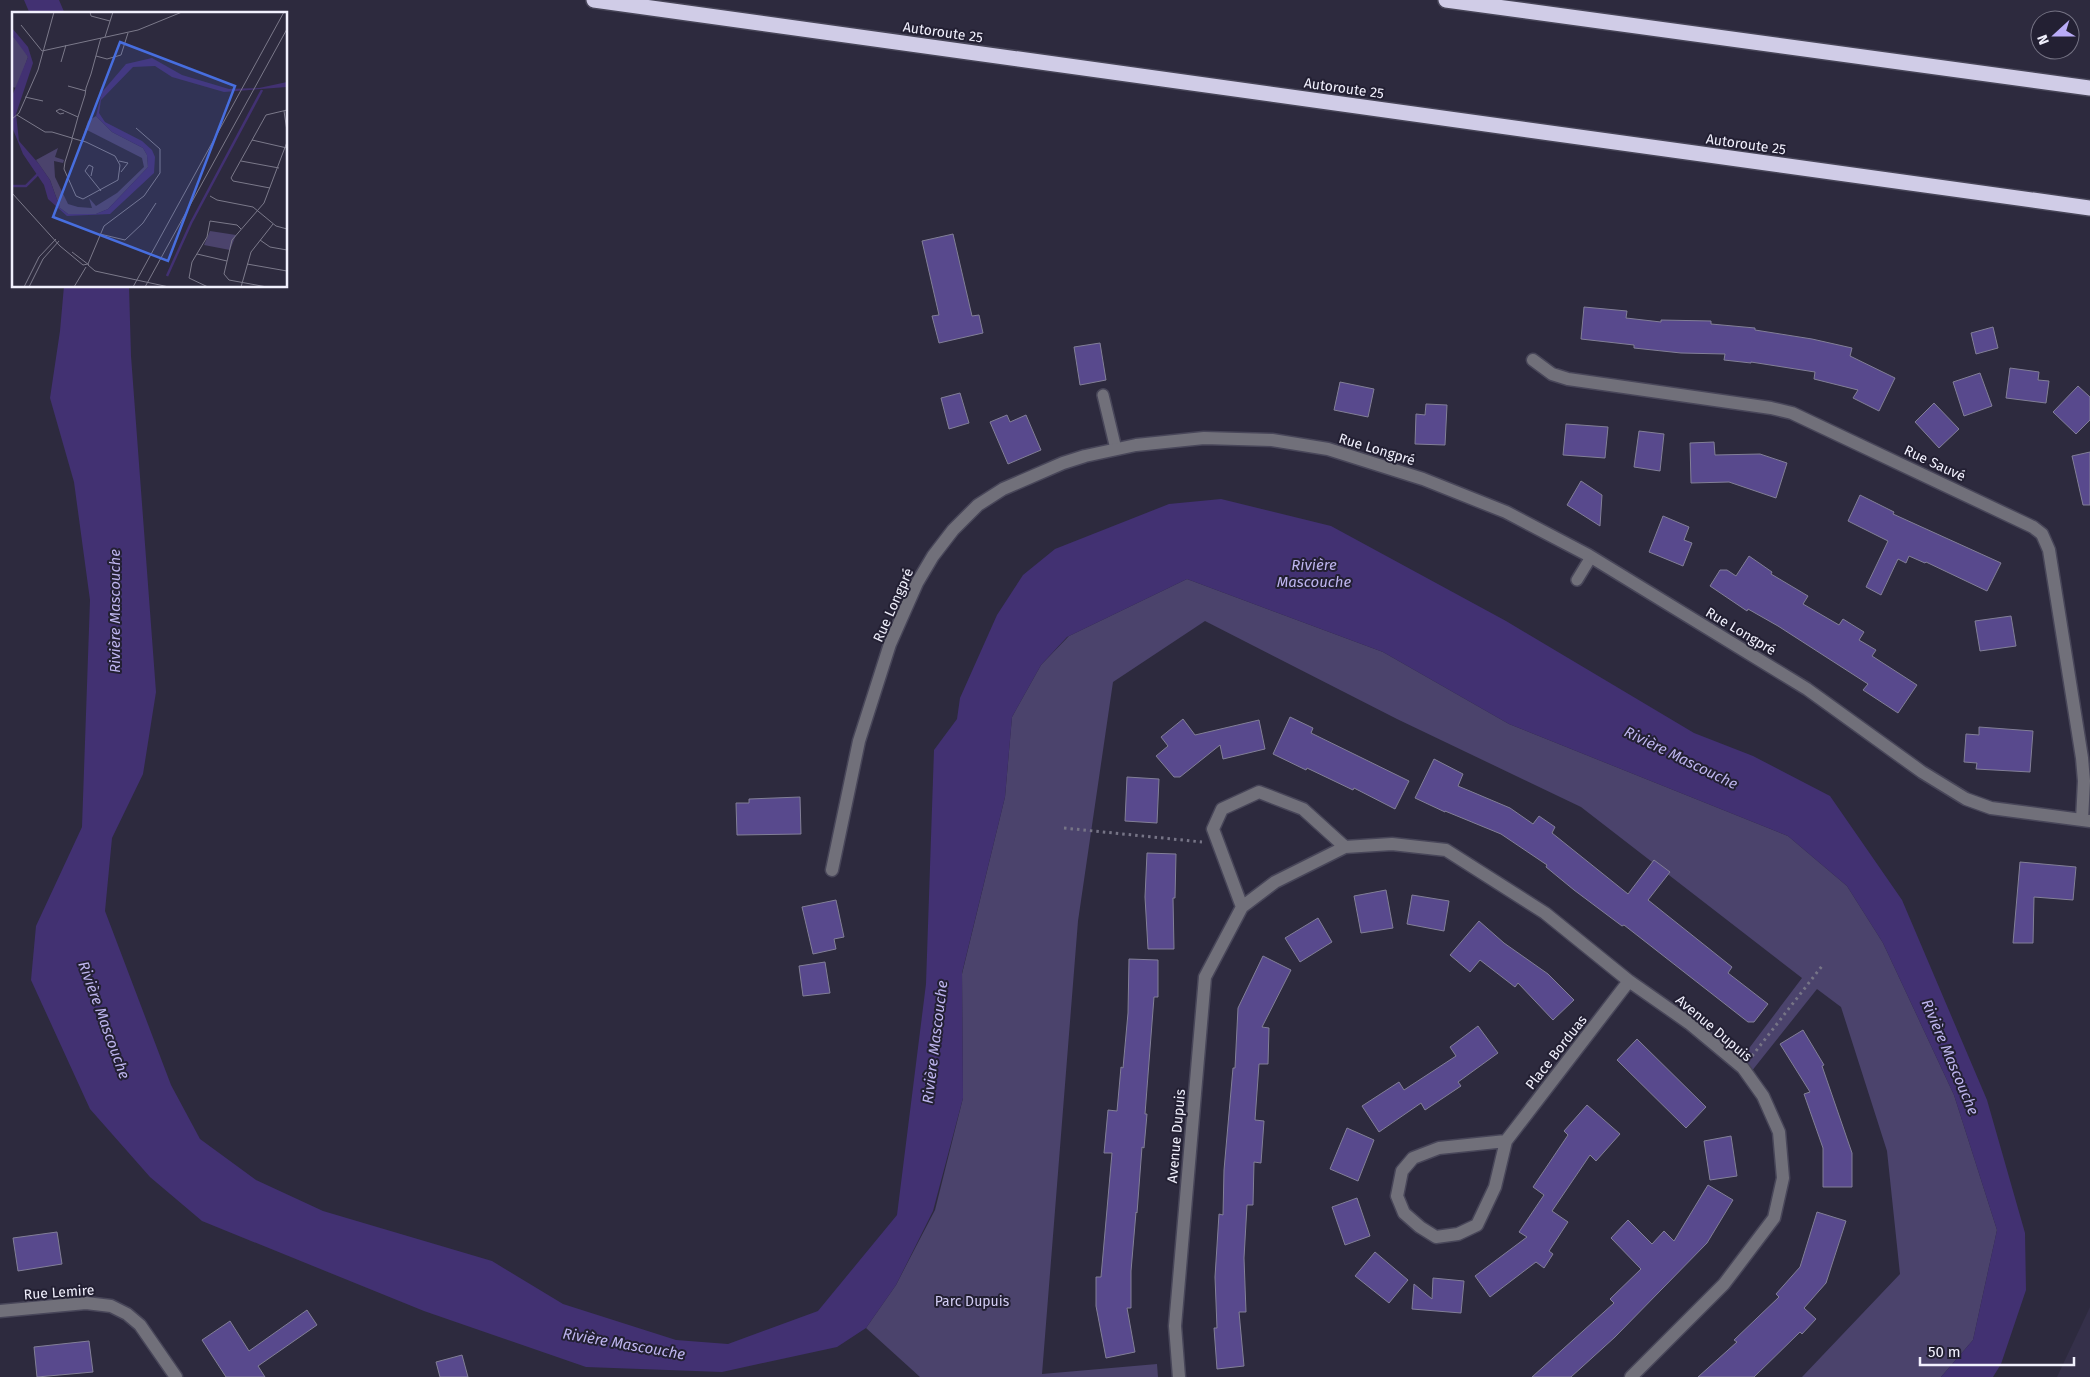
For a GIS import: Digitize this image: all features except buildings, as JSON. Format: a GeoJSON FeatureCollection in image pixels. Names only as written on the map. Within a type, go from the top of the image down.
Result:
{"type":"FeatureCollection","features":[{"type":"Feature","properties":{"kind":"highway","name":"Autoroute 25"},"geometry":{"type":"LineString","coordinates":[[594,0],[2090,208]]}},
{"type":"Feature","properties":{"kind":"highway"},"geometry":{"type":"LineString","coordinates":[[1446,0],[2090,88]]}},
{"type":"Feature","properties":{"kind":"street","name":"Rue Sauvé"},"geometry":{"type":"LineString","coordinates":[[1533,360],[1552,374],[1568,379],[1771,408],[1792,413],[1996,508],[2038,530],[2046,540],[2049,550],[2079,734],[2086,821]]}},
{"type":"Feature","properties":{"kind":"street","name":"Rue Longpré"},"geometry":{"type":"LineString","coordinates":[[832,870],[848,787],[867,714],[900,620],[917,582],[934,556],[965,518],[978,505],[1003,489],[1063,463],[1116,449],[1174,440],[1226,437],[1272,440],[1318,447],[1376,463],[1484,503],[1526,522],[1591,557],[1807,688],[1922,772],[1966,799],[1991,808],[2086,821]]}},
{"type":"Feature","properties":{"kind":"street"},"geometry":{"type":"LineString","coordinates":[[1242,907],[1213,829],[1222,809],[1259,792],[1303,809],[1345,846]]}},
{"type":"Feature","properties":{"kind":"street","name":"Avenue Dupuis"},"geometry":{"type":"LineString","coordinates":[[1179,1377],[1175,1326],[1205,977],[1242,907],[1275,882],[1345,846],[1392,844],[1446,850],[1545,913],[1629,981],[1690,1024],[1742,1068],[1762,1096],[1779,1132],[1783,1178],[1774,1218],[1724,1284],[1631,1377]]}},
{"type":"Feature","properties":{"kind":"street","name":"Place Borduas"},"geometry":{"type":"LineString","coordinates":[[1506,1141],[1439,1148],[1413,1158],[1402,1171],[1397,1196],[1404,1213],[1420,1227],[1436,1237],[1458,1234],[1478,1225],[1495,1187],[1506,1141],[1629,981]]}},
{"type":"Feature","properties":{"kind":"street","name":"Rue Lemire"},"geometry":{"type":"LineString","coordinates":[[0,1311],[86,1304],[111,1306],[127,1314],[140,1325],[176,1377]]}},
{"type":"Feature","properties":{"kind":"lane"},"geometry":{"type":"LineString","coordinates":[[1103,395],[1116,449]]}},
{"type":"Feature","properties":{"kind":"lane"},"geometry":{"type":"LineString","coordinates":[[1577,580],[1591,557]]}},
{"type":"Feature","properties":{"kind":"path"},"geometry":{"type":"LineString","coordinates":[[1064,828],[1218,844]]}},
{"type":"Feature","properties":{"kind":"path"},"geometry":{"type":"LineString","coordinates":[[1742,1068],[1822,966]]}},
{"type":"Feature","properties":{"kind":"shaded area"},"geometry":{"type":"Polygon","coordinates":[[[2090,1307],[2090,1377],[2057,1377],[2090,1307]]]}},
{"type":"Feature","properties":{"kind":"green space","name":"Parc Dupuis"},"geometry":{"type":"Polygon","coordinates":[[[1187,579],[1383,652],[1509,724],[1788,836],[1847,886],[1883,943],[1954,1095],[1997,1230],[1973,1340],[1941,1377],[1802,1377],[1900,1274],[1887,1151],[1841,1007],[1817,989],[1751,1072],[1741,1059],[1802,978],[1581,807],[1397,719],[1205,621],[1113,682],[1078,921],[1042,1374],[1157,1364],[1158,1377],[920,1377],[866,1328],[896,1285],[935,1210],[963,1098],[962,974],[1005,797],[1012,717],[1041,665],[1069,636],[1187,579]]]}},
{"type":"Feature","properties":{"kind":"water"},"geometry":{"type":"Polygon","coordinates":[[[24,0],[59,0],[64,12],[29,12],[24,0]]]}},
{"type":"Feature","properties":{"kind":"water","name":"Rivière Mascouche"},"geometry":{"type":"Polygon","coordinates":[[[64,288],[129,288],[131,356],[156,692],[143,774],[112,838],[105,911],[171,1085],[200,1139],[256,1180],[323,1211],[492,1261],[563,1304],[676,1340],[728,1344],[818,1311],[897,1215],[926,984],[934,750],[957,719],[960,698],[997,615],[1023,575],[1055,549],[1169,504],[1221,499],[1331,526],[1506,621],[1694,733],[1753,756],[1830,796],[1902,900],[1987,1100],[2025,1233],[2026,1290],[2001,1364],[1993,1377],[1941,1377],[1973,1340],[1997,1230],[1954,1095],[1883,943],[1847,886],[1788,836],[1509,724],[1383,652],[1187,579],[1067,637],[1041,665],[1012,717],[1005,797],[962,973],[963,1098],[933,1211],[896,1285],[866,1328],[837,1347],[722,1372],[586,1367],[424,1311],[202,1221],[150,1177],[90,1109],[31,980],[36,926],[82,827],[90,600],[74,482],[50,398],[60,331],[64,288]]]}}]}
